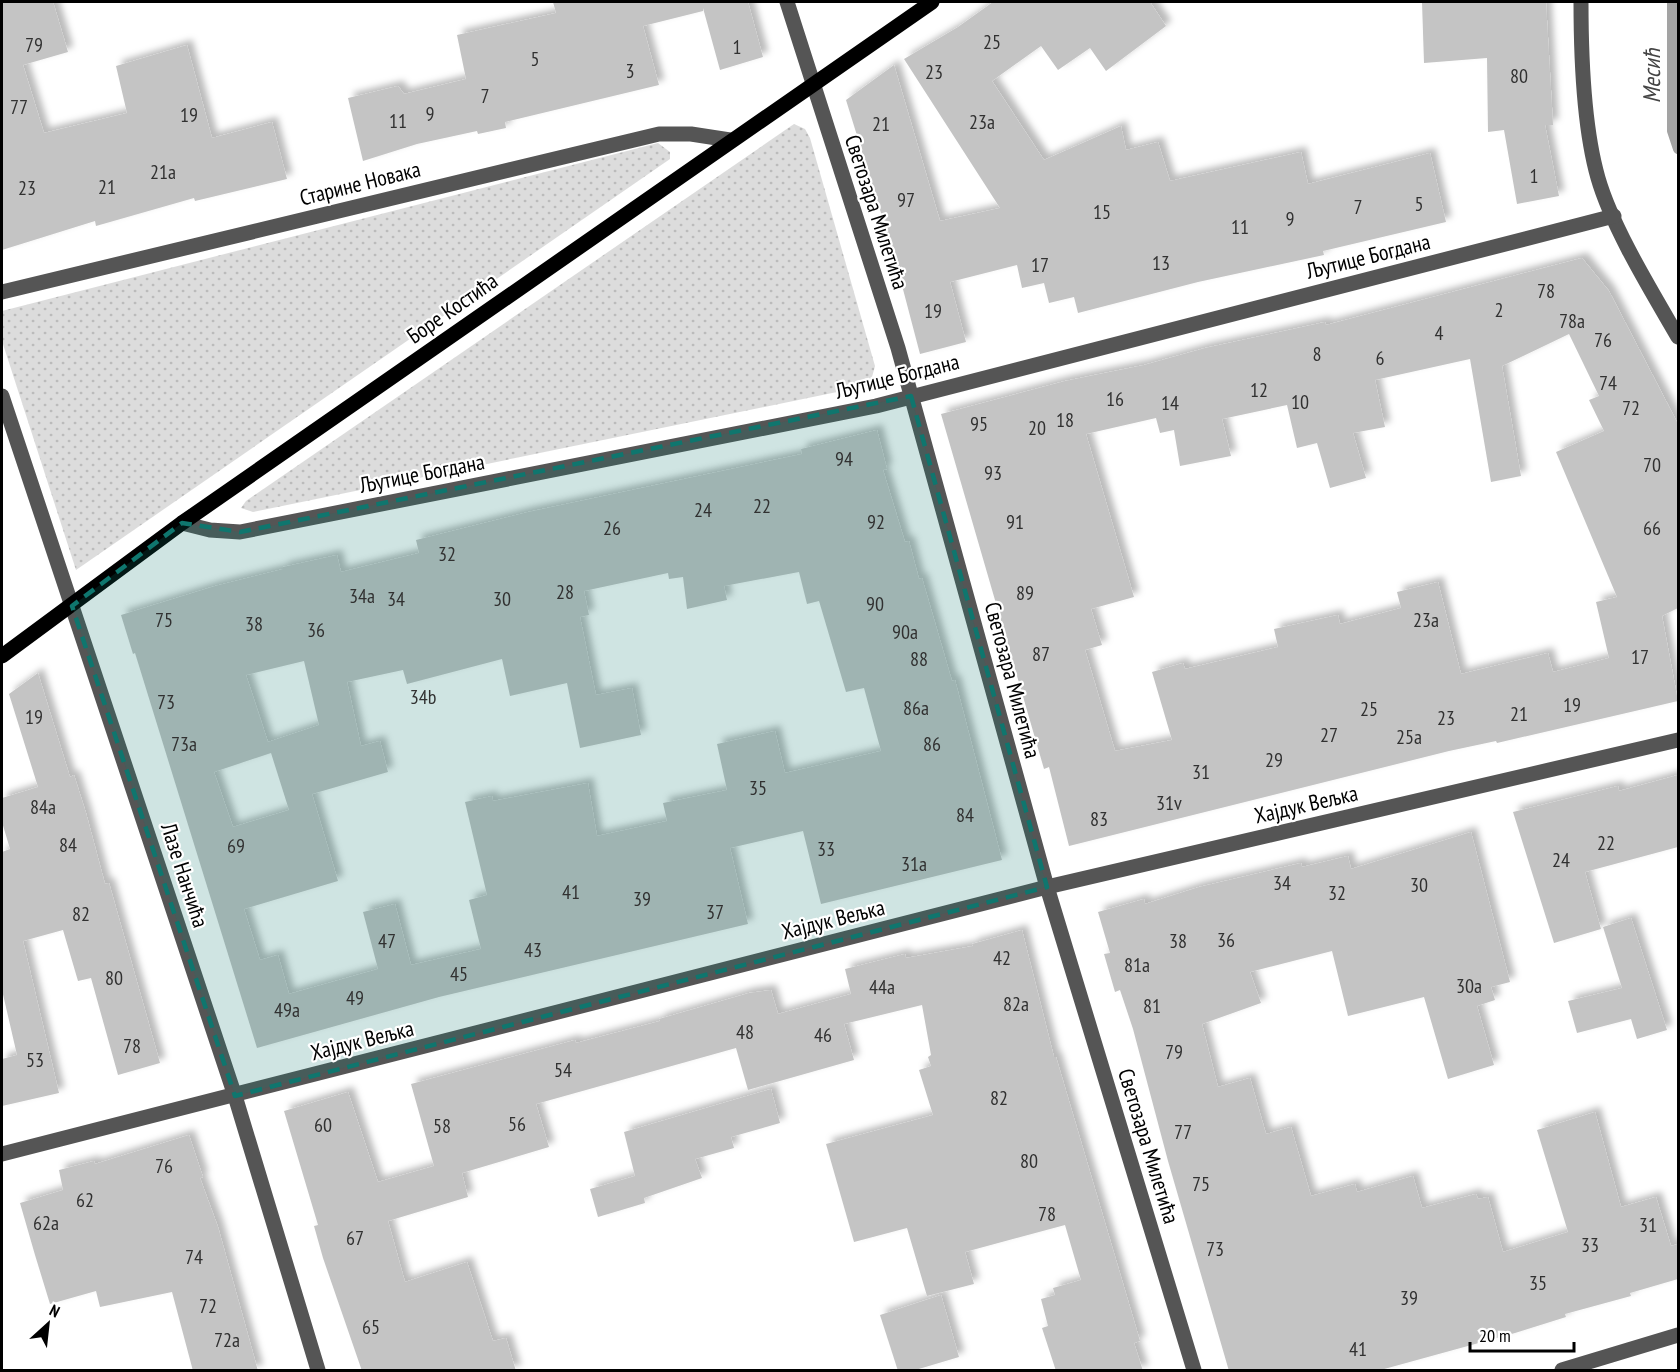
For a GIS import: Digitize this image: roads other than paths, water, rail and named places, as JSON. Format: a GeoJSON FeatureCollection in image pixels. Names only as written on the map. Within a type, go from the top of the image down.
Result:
{"type":"FeatureCollection","features":[{"type":"Feature","properties":{"kind":"main road","name":"Боре Костића"},"geometry":{"type":"LineString","coordinates":[[2,656],[182,523],[730,140],[932,2]]}},
{"type":"Feature","properties":{"kind":"street","name":"Светозара Милетића"},"geometry":{"type":"LineString","coordinates":[[786,2],[911,396],[1047,887],[1194,1371]]}},
{"type":"Feature","properties":{"kind":"street"},"geometry":{"type":"LineString","coordinates":[[1581,2],[1588,129],[1599,179],[1614,216],[1678,337]]}},
{"type":"Feature","properties":{"kind":"street","name":"Старине Новака"},"geometry":{"type":"LineString","coordinates":[[2,292],[659,134],[691,134],[730,140]]}},
{"type":"Feature","properties":{"kind":"street","name":"Љутице Богдана"},"geometry":{"type":"LineString","coordinates":[[182,523],[210,530],[240,532],[876,406],[1614,216]]}},
{"type":"Feature","properties":{"kind":"street","name":"Лазе Нанчића"},"geometry":{"type":"LineString","coordinates":[[2,396],[235,1096],[318,1371]]}},
{"type":"Feature","properties":{"kind":"street","name":"Хајдук Вељка"},"geometry":{"type":"LineString","coordinates":[[2,1154],[1047,887],[1678,740]]}},
{"type":"Feature","properties":{"kind":"street"},"geometry":{"type":"LineString","coordinates":[[1562,1371],[1678,1335]]}},
{"type":"Feature","properties":{"kind":"waterway","name":"Месић"},"geometry":{"type":"LineString","coordinates":[[1672,2],[1672,131],[1678,149]]}}]}
